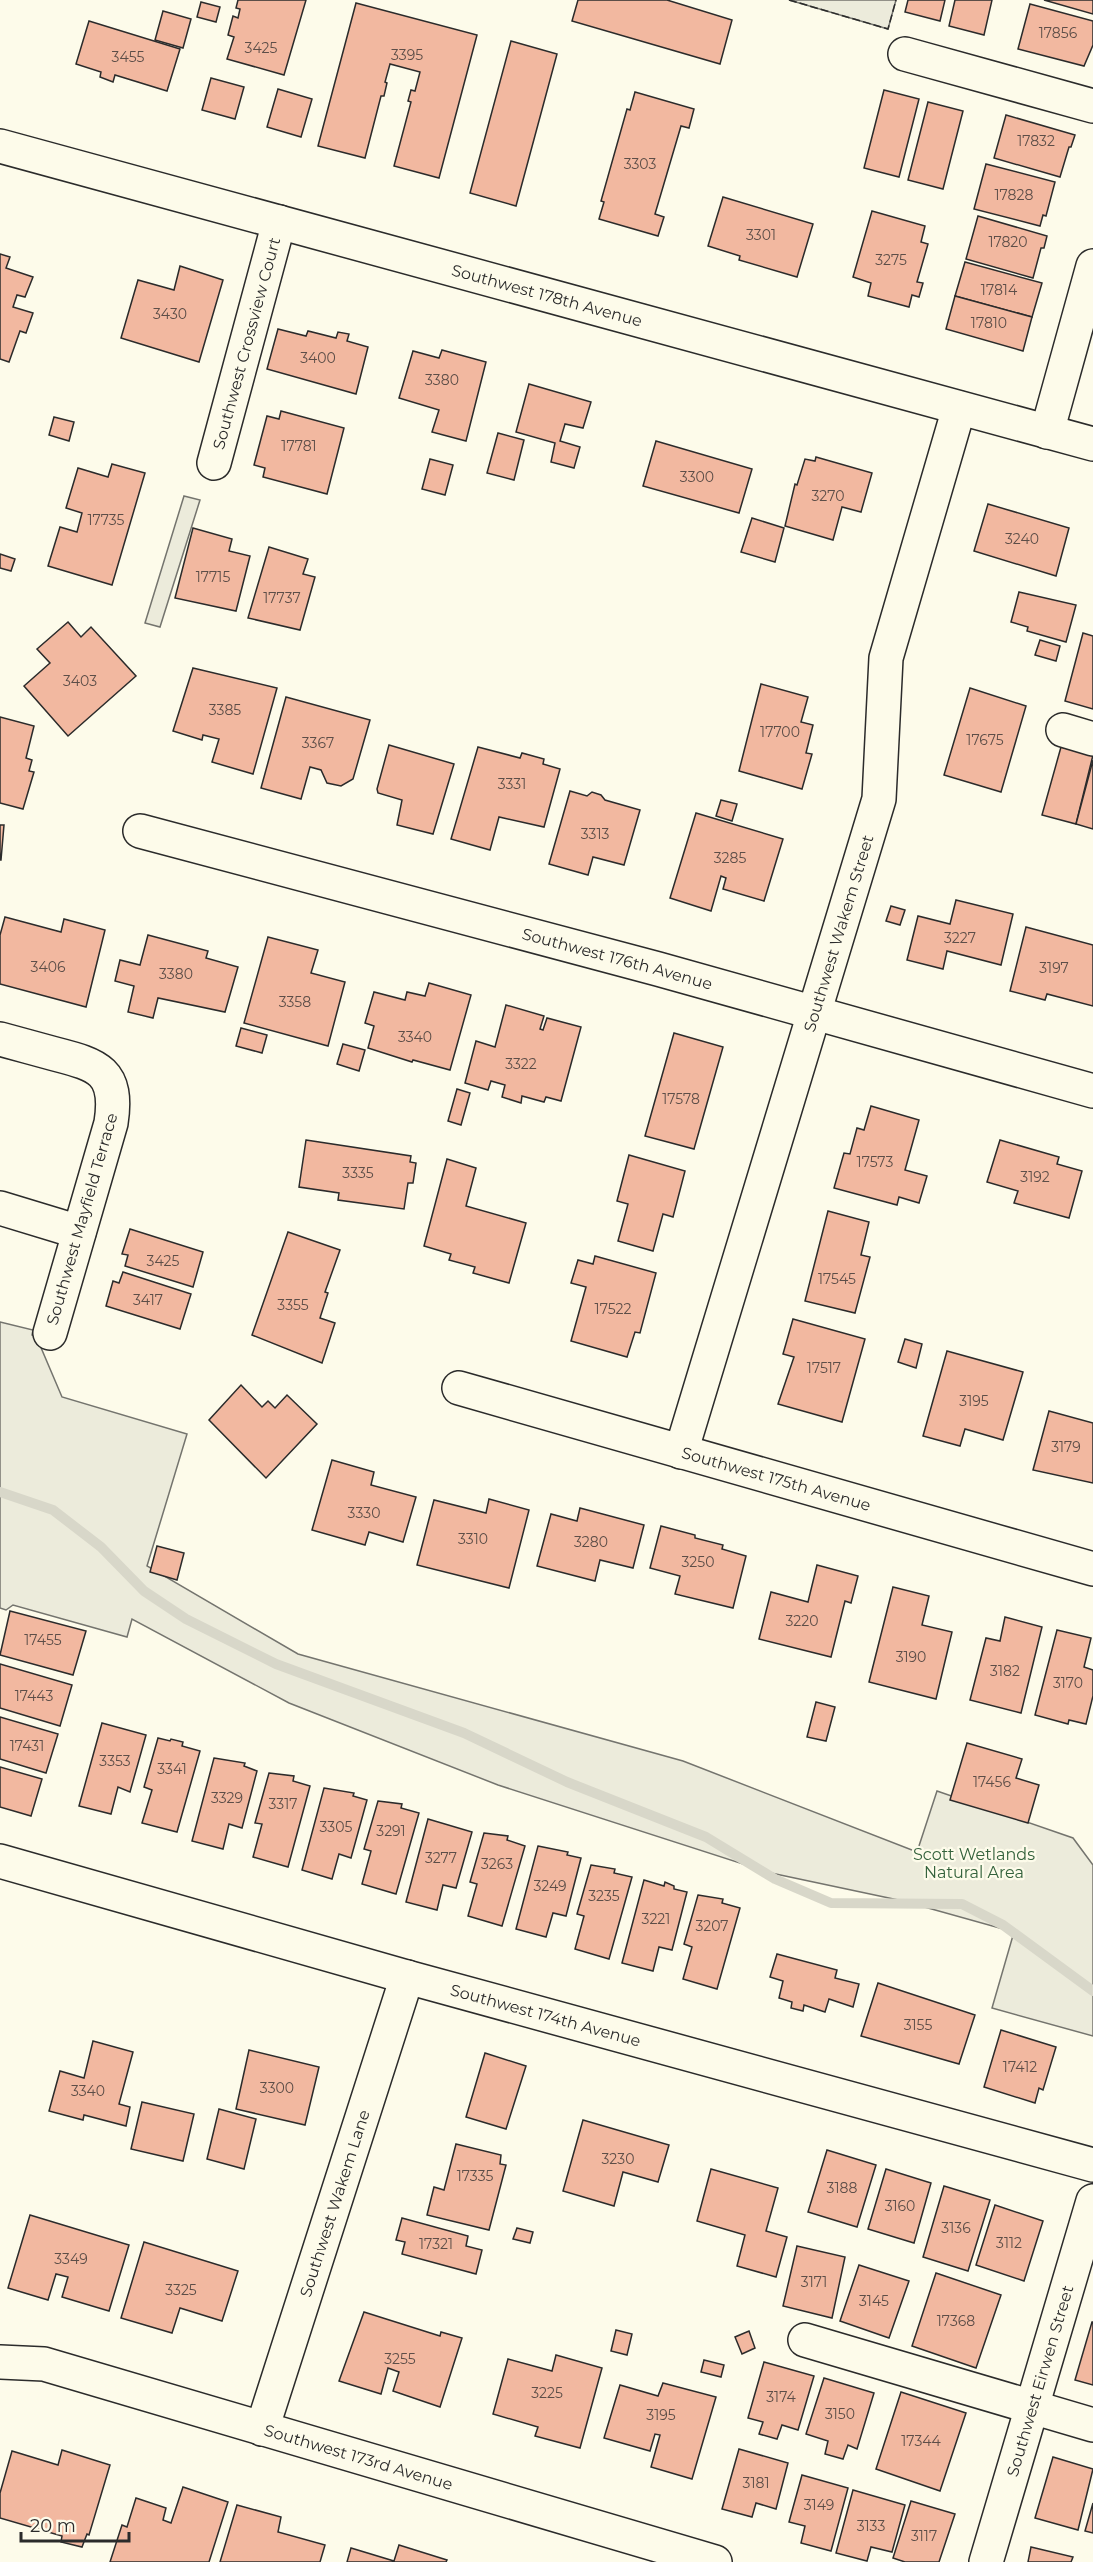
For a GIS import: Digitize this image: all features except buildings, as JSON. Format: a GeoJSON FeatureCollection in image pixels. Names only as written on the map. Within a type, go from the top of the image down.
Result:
{"type":"FeatureCollection","features":[{"type":"Feature","properties":{"kind":"street"},"geometry":{"type":"LineString","coordinates":[[904,54],[1093,106]]}},
{"type":"Feature","properties":{"kind":"street","name":"Southwest 178th Avenue"},"geometry":{"type":"LineString","coordinates":[[0,146],[1093,444]]}},
{"type":"Feature","properties":{"kind":"street","name":"Southwest Crossview Court"},"geometry":{"type":"LineString","coordinates":[[214,464],[279,222]]}},
{"type":"Feature","properties":{"kind":"street"},"geometry":{"type":"LineString","coordinates":[[1047,432],[1093,266]]}},
{"type":"Feature","properties":{"kind":"street","name":"Southwest Wakem Street"},"geometry":{"type":"LineString","coordinates":[[681,1452],[879,799],[886,658],[959,408]]}},
{"type":"Feature","properties":{"kind":"street","name":"Southwest 176th Avenue"},"geometry":{"type":"LineString","coordinates":[[140,831],[658,969],[1093,1091]]}},
{"type":"Feature","properties":{"kind":"street","name":"Southwest Mayfield Terrace"},"geometry":{"type":"LineString","coordinates":[[0,1040],[92,1064],[108,1083],[113,1095],[111,1123],[50,1333]]}},
{"type":"Feature","properties":{"kind":"street"},"geometry":{"type":"LineString","coordinates":[[0,1208],[79,1232]]}},
{"type":"Feature","properties":{"kind":"street","name":"Southwest 175th Avenue"},"geometry":{"type":"LineString","coordinates":[[459,1388],[1093,1569]]}},
{"type":"Feature","properties":{"kind":"street","name":"Southwest 174th Avenue"},"geometry":{"type":"LineString","coordinates":[[0,1861],[407,1977],[1093,2165]]}},
{"type":"Feature","properties":{"kind":"street","name":"Southwest Wakem Lane"},"geometry":{"type":"LineString","coordinates":[[262,2429],[407,1977]]}},
{"type":"Feature","properties":{"kind":"street","name":"Southwest Eirwen Street"},"geometry":{"type":"LineString","coordinates":[[986,2562],[1093,2201]]}},
{"type":"Feature","properties":{"kind":"street"},"geometry":{"type":"LineString","coordinates":[[805,2340],[1093,2425]]}},
{"type":"Feature","properties":{"kind":"street","name":"Southwest 173rd Avenue"},"geometry":{"type":"LineString","coordinates":[[0,2362],[44,2364],[715,2562]]}},
{"type":"Feature","properties":{"kind":"green space"},"geometry":{"type":"Polygon","coordinates":[[[789,0],[896,0],[888,29],[789,0]]]}},
{"type":"Feature","properties":{"kind":"green space"},"geometry":{"type":"Polygon","coordinates":[[[184,496],[200,500],[160,627],[145,623],[184,496]]]}},
{"type":"Feature","properties":{"kind":"green space","name":"Scott Wetlands Natural Area"},"geometry":{"type":"Polygon","coordinates":[[[0,1322],[33,1330],[32,1335],[36,1336],[62,1397],[187,1434],[147,1566],[298,1654],[683,1761],[917,1852],[937,1791],[1073,1838],[1093,1865],[1093,2036],[992,2008],[1014,1932],[903,1901],[771,1873],[498,1785],[289,1703],[132,1619],[127,1637],[13,1605],[6,1610],[0,1608],[0,1322]]]}},
{"type":"Feature","properties":{"kind":"waterway"},"geometry":{"type":"LineString","coordinates":[[0,1492],[53,1510],[101,1547],[144,1591],[186,1619],[276,1664],[464,1733],[567,1782],[706,1837],[775,1879],[831,1903],[962,1904],[1003,1925],[1093,1991]]}},
{"type":"Feature","properties":{"kind":"fence"},"geometry":{"type":"LineString","coordinates":[[789,0],[888,29],[896,0]]}}]}
